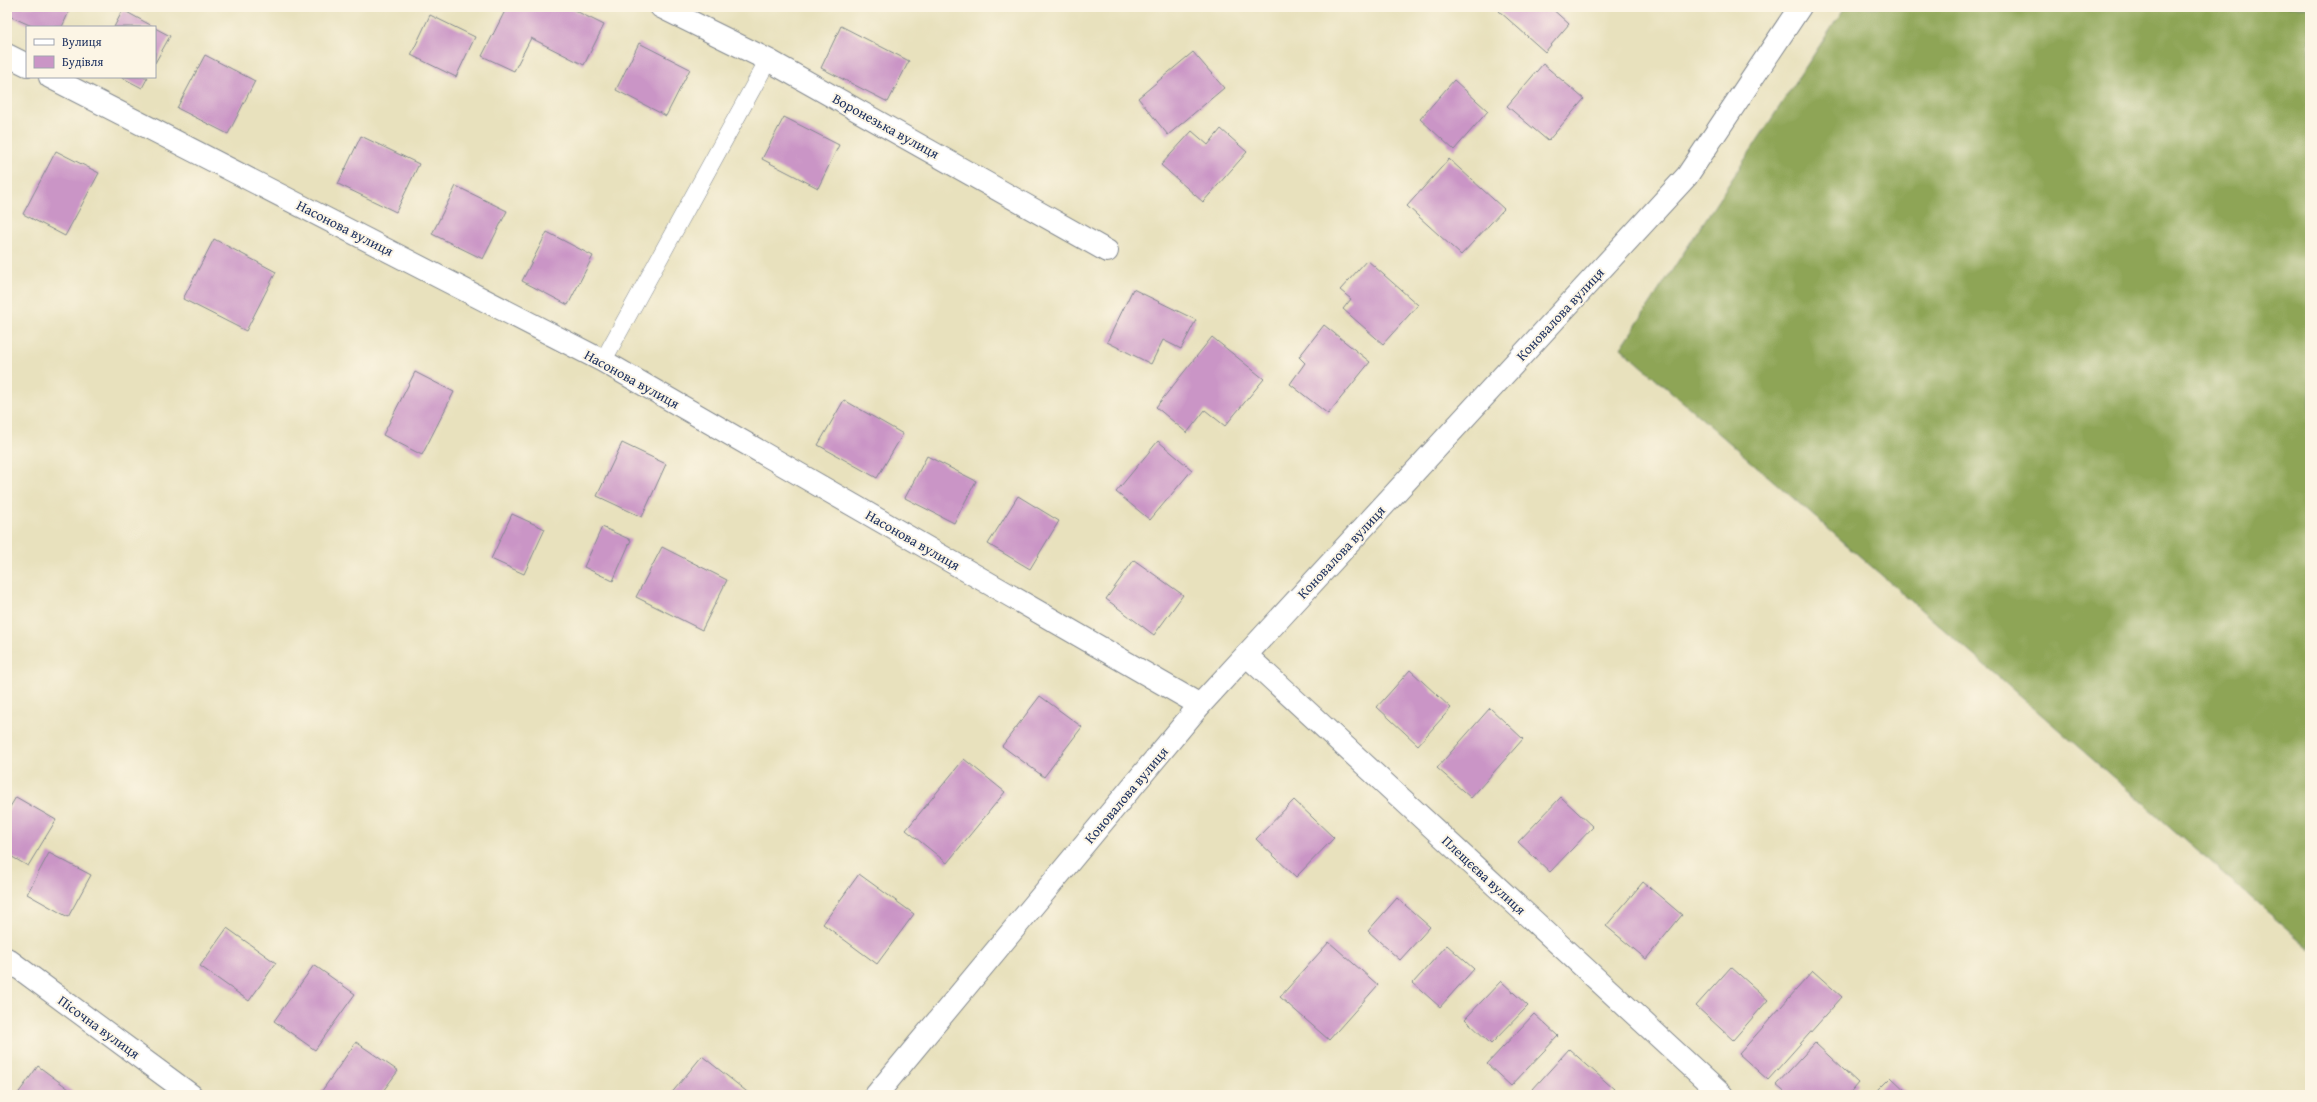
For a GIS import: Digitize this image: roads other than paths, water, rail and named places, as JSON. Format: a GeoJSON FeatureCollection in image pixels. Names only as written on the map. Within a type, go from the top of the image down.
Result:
{"type":"FeatureCollection","features":[{"type":"Feature","properties":{"kind":"street","name":"Воронезька вулиця"},"geometry":{"type":"LineString","coordinates":[[661,7],[768,60],[1108,251]]}},
{"type":"Feature","properties":{"kind":"street","name":"Коновалова вулиця"},"geometry":{"type":"LineString","coordinates":[[876,1095],[1200,705],[1687,176],[1800,7]]}},
{"type":"Feature","properties":{"kind":"street"},"geometry":{"type":"LineString","coordinates":[[7,55],[26,64]]}},
{"type":"Feature","properties":{"kind":"street","name":"Насонова вулиця"},"geometry":{"type":"LineString","coordinates":[[52,78],[603,361],[1200,705]]}},
{"type":"Feature","properties":{"kind":"street","name":"Плещєєва вулиця"},"geometry":{"type":"LineString","coordinates":[[1246,655],[1722,1095]]}},
{"type":"Feature","properties":{"kind":"street","name":"Пісочна вулиця"},"geometry":{"type":"LineString","coordinates":[[7,959],[191,1095]]}},
{"type":"Feature","properties":{"kind":"lane"},"geometry":{"type":"LineString","coordinates":[[603,361],[768,60]]}}]}
